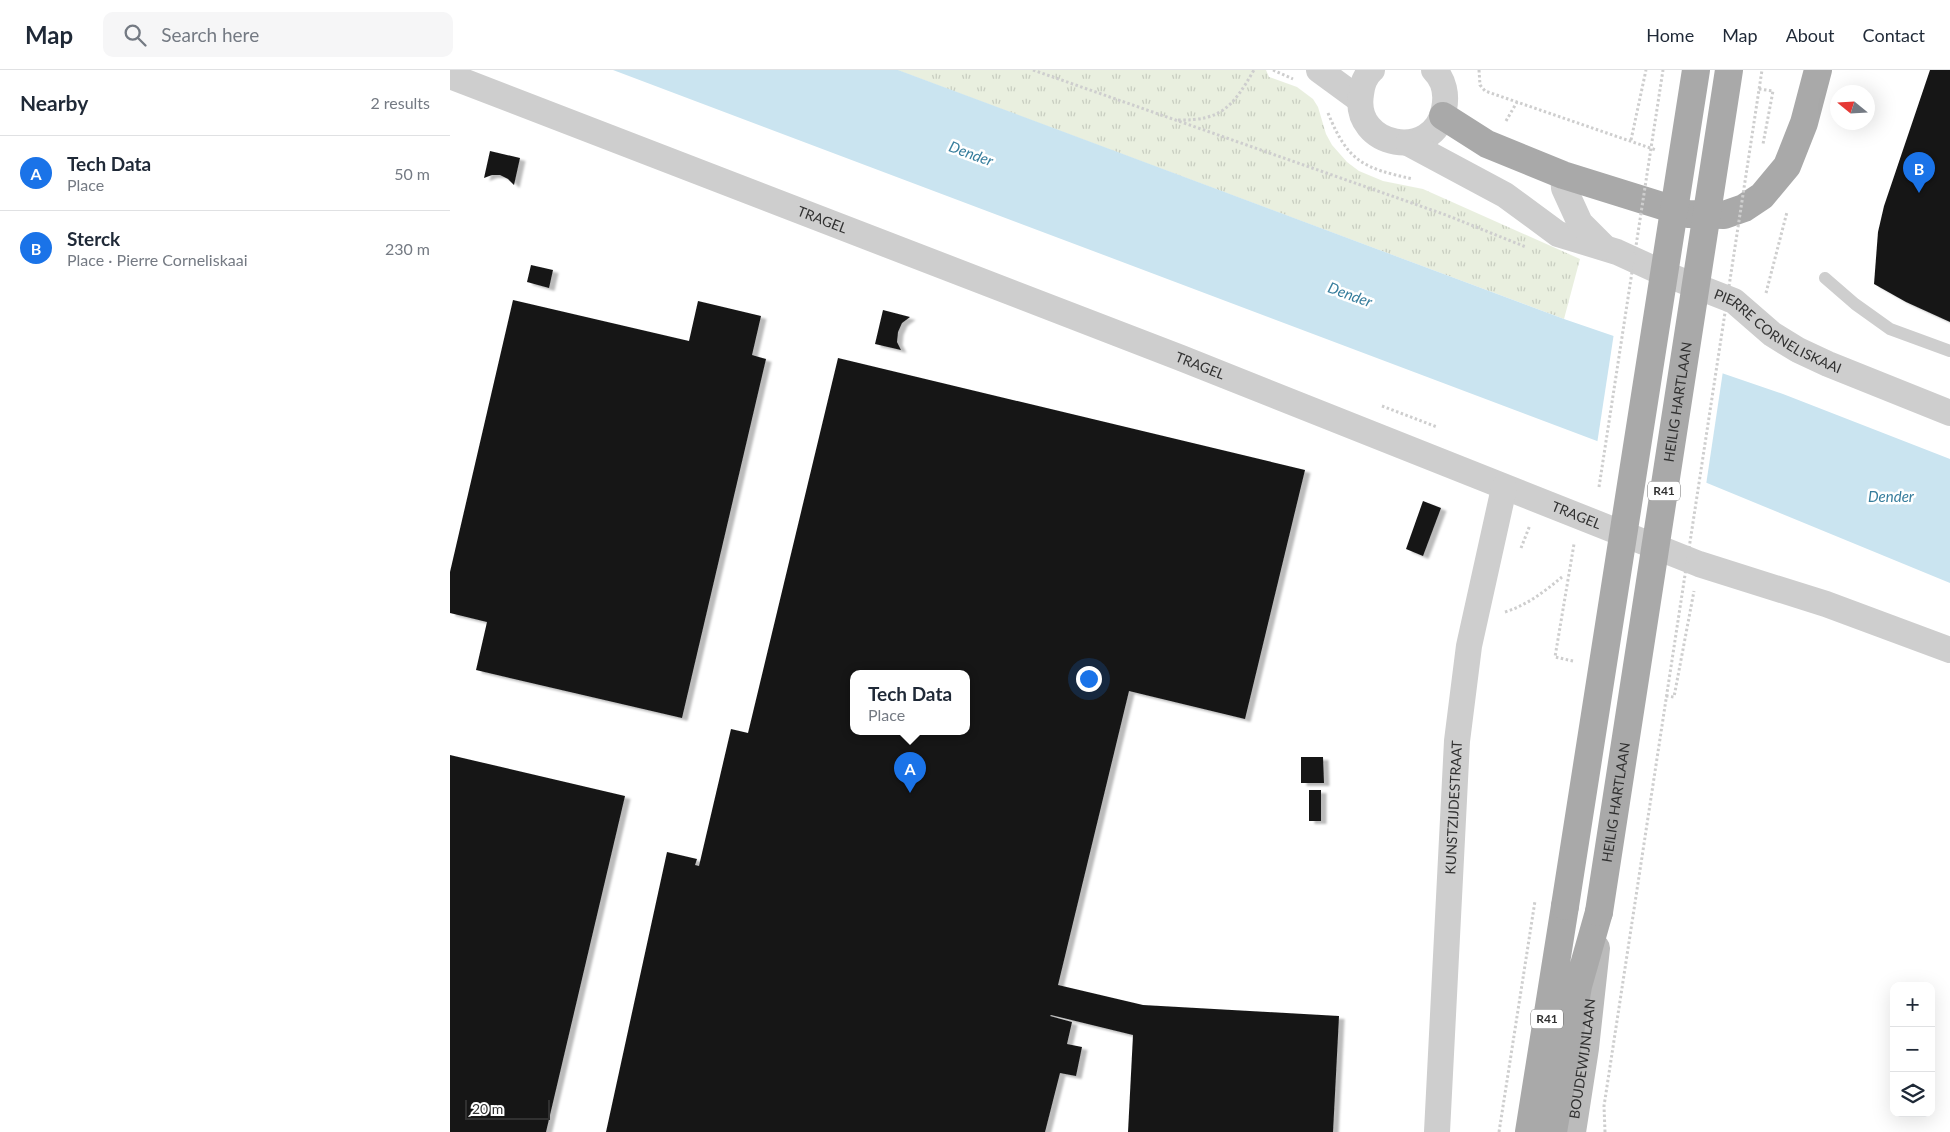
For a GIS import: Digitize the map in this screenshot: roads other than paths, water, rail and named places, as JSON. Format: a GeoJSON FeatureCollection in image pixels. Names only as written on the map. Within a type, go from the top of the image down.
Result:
{"type":"FeatureCollection","features":[{"type":"Feature","properties":{"kind":"main road","name":"R41"},"geometry":{"type":"LineString","coordinates":[[1529,1132],[1696,70]]}},
{"type":"Feature","properties":{"kind":"main road","name":"HEILIG HARTLAAN"},"geometry":{"type":"LineString","coordinates":[[1599,912],[1729,70]]}},
{"type":"Feature","properties":{"kind":"main road"},"geometry":{"type":"LineString","coordinates":[[1443,116],[1487,144],[1562,175],[1688,214],[1724,215],[1744,208],[1767,192],[1787,166],[1804,123],[1818,70]]}},
{"type":"Feature","properties":{"kind":"main road","name":"BOUDEWIJNLAAN"},"geometry":{"type":"LineString","coordinates":[[1572,1132],[1592,985],[1599,912]]}},
{"type":"Feature","properties":{"kind":"main road","name":"BOUDEWIJNLAAN"},"geometry":{"type":"LineString","coordinates":[[1553,1132],[1578,986],[1599,912]]}},
{"type":"Feature","properties":{"kind":"street"},"geometry":{"type":"LineString","coordinates":[[1309,75],[1360,100],[1362,86],[1372,70]]}},
{"type":"Feature","properties":{"kind":"street"},"geometry":{"type":"LineString","coordinates":[[1408,143],[1420,140],[1434,130],[1443,116],[1446,100],[1442,75]]}},
{"type":"Feature","properties":{"kind":"street","name":"TRAGEL"},"geometry":{"type":"LineString","coordinates":[[450,76],[1181,358],[1504,488],[1700,564],[1826,604],[1950,650]]}},
{"type":"Feature","properties":{"kind":"street","name":"PIERRE CORNELISKAAI"},"geometry":{"type":"LineString","coordinates":[[1360,100],[1361,112],[1366,124],[1374,133],[1396,143],[1408,143],[1505,194],[1558,234],[1617,252],[1665,274],[1734,301],[1772,334],[1820,361],[1950,413]]}},
{"type":"Feature","properties":{"kind":"street","name":"PIERRE CORNELISKAAI"},"geometry":{"type":"LineString","coordinates":[[1562,175],[1564,188],[1580,223],[1604,248]]}},
{"type":"Feature","properties":{"kind":"street","name":"KUNSTZIJDESTRAAT"},"geometry":{"type":"LineString","coordinates":[[1437,1132],[1457,741],[1469,646],[1504,488]]}},
{"type":"Feature","properties":{"kind":"lane"},"geometry":{"type":"LineString","coordinates":[[1825,278],[1855,304],[1890,329],[1950,351]]}},
{"type":"Feature","properties":{"kind":"water","name":"Dender"},"geometry":{"type":"Polygon","coordinates":[[[613,70],[898,70],[1564,319],[1783,394],[1950,459],[1950,583],[1690,476],[613,70]]]}},
{"type":"Feature","properties":{"kind":"place","name":"Sterck"},"geometry":{"type":"Point","coordinates":[1919,193]}},
{"type":"Feature","properties":{"kind":"place","name":"Tech Data"},"geometry":{"type":"Point","coordinates":[910,793]}}]}
